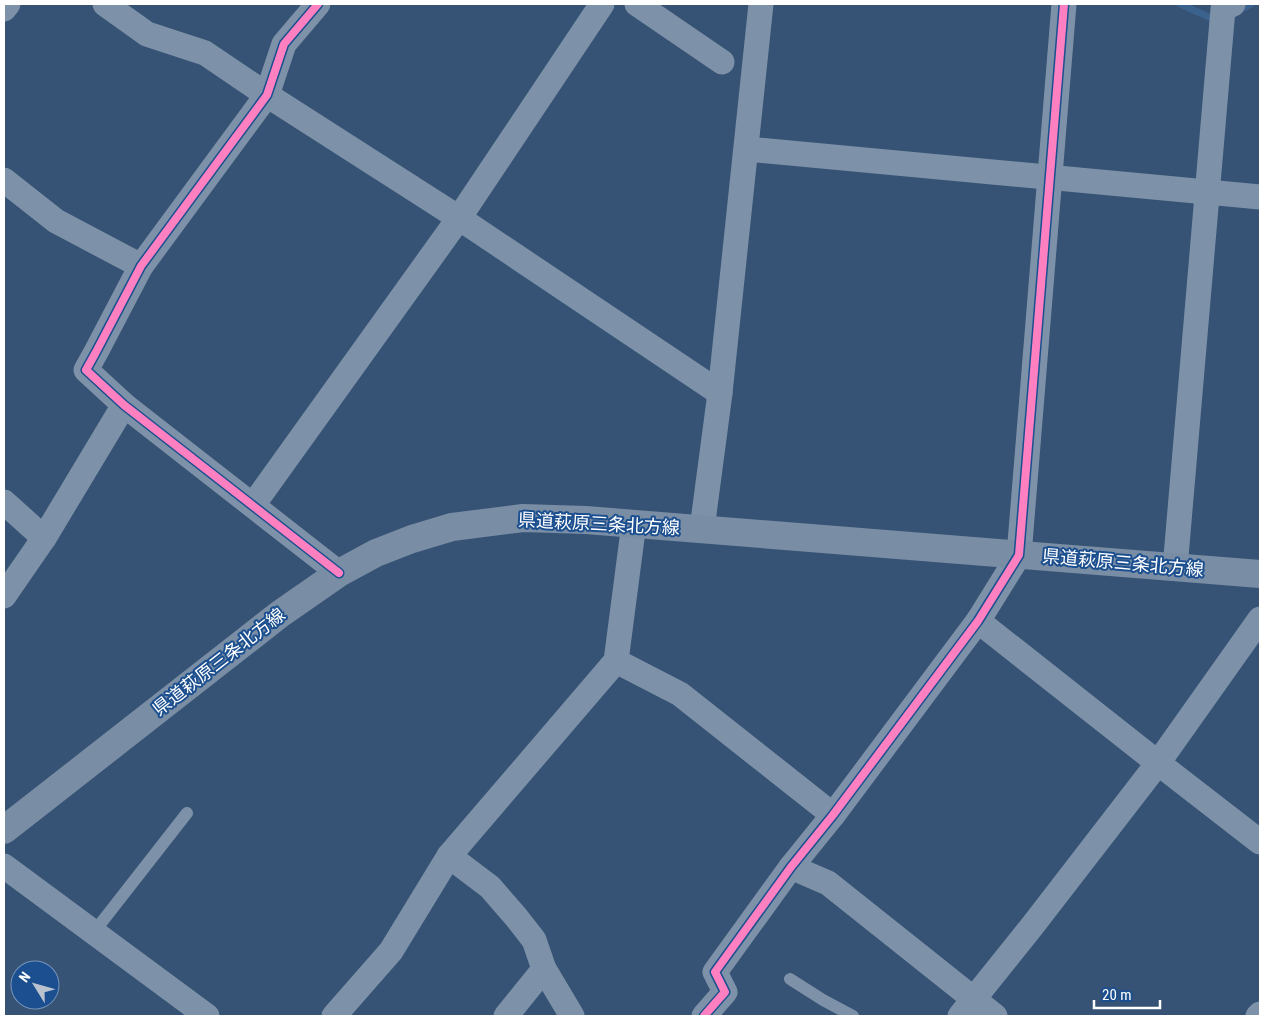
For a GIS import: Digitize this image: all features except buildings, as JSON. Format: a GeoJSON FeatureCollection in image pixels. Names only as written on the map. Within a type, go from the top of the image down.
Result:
{"type":"FeatureCollection","features":[{"type":"Feature","properties":{"kind":"main road","name":"県道萩原三条北方線"},"geometry":{"type":"LineString","coordinates":[[4,830],[280,614],[339,573],[376,553],[412,539],[452,527],[523,518],[586,520],[1260,574]]}},
{"type":"Feature","properties":{"kind":"street"},"geometry":{"type":"LineString","coordinates":[[4,9],[8,4]]}},
{"type":"Feature","properties":{"kind":"street"},"geometry":{"type":"LineString","coordinates":[[105,4],[147,34],[206,53],[267,95],[459,218],[720,394]]}},
{"type":"Feature","properties":{"kind":"street"},"geometry":{"type":"LineString","coordinates":[[318,4],[284,44],[267,95],[141,266],[86,370],[124,405],[339,573]]}},
{"type":"Feature","properties":{"kind":"street"},"geometry":{"type":"LineString","coordinates":[[253,505],[459,218],[602,4]]}},
{"type":"Feature","properties":{"kind":"street"},"geometry":{"type":"LineString","coordinates":[[637,4],[722,62]]}},
{"type":"Feature","properties":{"kind":"street"},"geometry":{"type":"LineString","coordinates":[[702,529],[720,394],[761,4]]}},
{"type":"Feature","properties":{"kind":"street"},"geometry":{"type":"LineString","coordinates":[[704,1016],[725,992],[715,972],[978,621],[1019,555],[1064,4]]}},
{"type":"Feature","properties":{"kind":"street"},"geometry":{"type":"LineString","coordinates":[[1175,568],[1223,9],[1233,4]]}},
{"type":"Feature","properties":{"kind":"street"},"geometry":{"type":"LineString","coordinates":[[747,149],[1260,197]]}},
{"type":"Feature","properties":{"kind":"street"},"geometry":{"type":"LineString","coordinates":[[4,180],[56,220],[141,266]]}},
{"type":"Feature","properties":{"kind":"street"},"geometry":{"type":"LineString","coordinates":[[4,596],[44,538],[124,405]]}},
{"type":"Feature","properties":{"kind":"street"},"geometry":{"type":"LineString","coordinates":[[4,502],[44,538]]}},
{"type":"Feature","properties":{"kind":"street"},"geometry":{"type":"LineString","coordinates":[[334,1016],[391,950],[450,856],[616,662],[634,523]]}},
{"type":"Feature","properties":{"kind":"street"},"geometry":{"type":"LineString","coordinates":[[966,1008],[1158,763],[1260,619]]}},
{"type":"Feature","properties":{"kind":"street"},"geometry":{"type":"LineString","coordinates":[[978,621],[1260,842]]}},
{"type":"Feature","properties":{"kind":"street"},"geometry":{"type":"LineString","coordinates":[[616,662],[680,694],[833,815]]}},
{"type":"Feature","properties":{"kind":"street"},"geometry":{"type":"LineString","coordinates":[[450,856],[490,887],[516,916],[534,940],[544,969],[572,1016]]}},
{"type":"Feature","properties":{"kind":"street"},"geometry":{"type":"LineString","coordinates":[[4,866],[207,1016]]}},
{"type":"Feature","properties":{"kind":"street"},"geometry":{"type":"LineString","coordinates":[[792,867],[828,883],[966,1008],[995,1016]]}},
{"type":"Feature","properties":{"kind":"street"},"geometry":{"type":"LineString","coordinates":[[506,1016],[544,969]]}},
{"type":"Feature","properties":{"kind":"lane"},"geometry":{"type":"LineString","coordinates":[[94,932],[187,813]]}},
{"type":"Feature","properties":{"kind":"lane"},"geometry":{"type":"LineString","coordinates":[[790,979],[823,1000],[854,1016]]}},
{"type":"Feature","properties":{"kind":"waterway"},"geometry":{"type":"LineString","coordinates":[[1180,4],[1209,17]]}},
{"type":"Feature","properties":{"kind":"waterway"},"geometry":{"type":"LineString","coordinates":[[1237,11],[1251,4]]}},
{"type":"Feature","properties":{"kind":"cycle path"},"geometry":{"type":"LineString","coordinates":[[318,4],[284,44],[267,95],[141,266],[86,370],[124,405],[339,573]]}},
{"type":"Feature","properties":{"kind":"cycle path"},"geometry":{"type":"LineString","coordinates":[[704,1016],[725,992],[715,972],[791,867],[833,815],[978,621],[1019,555],[1064,4]]}}]}
